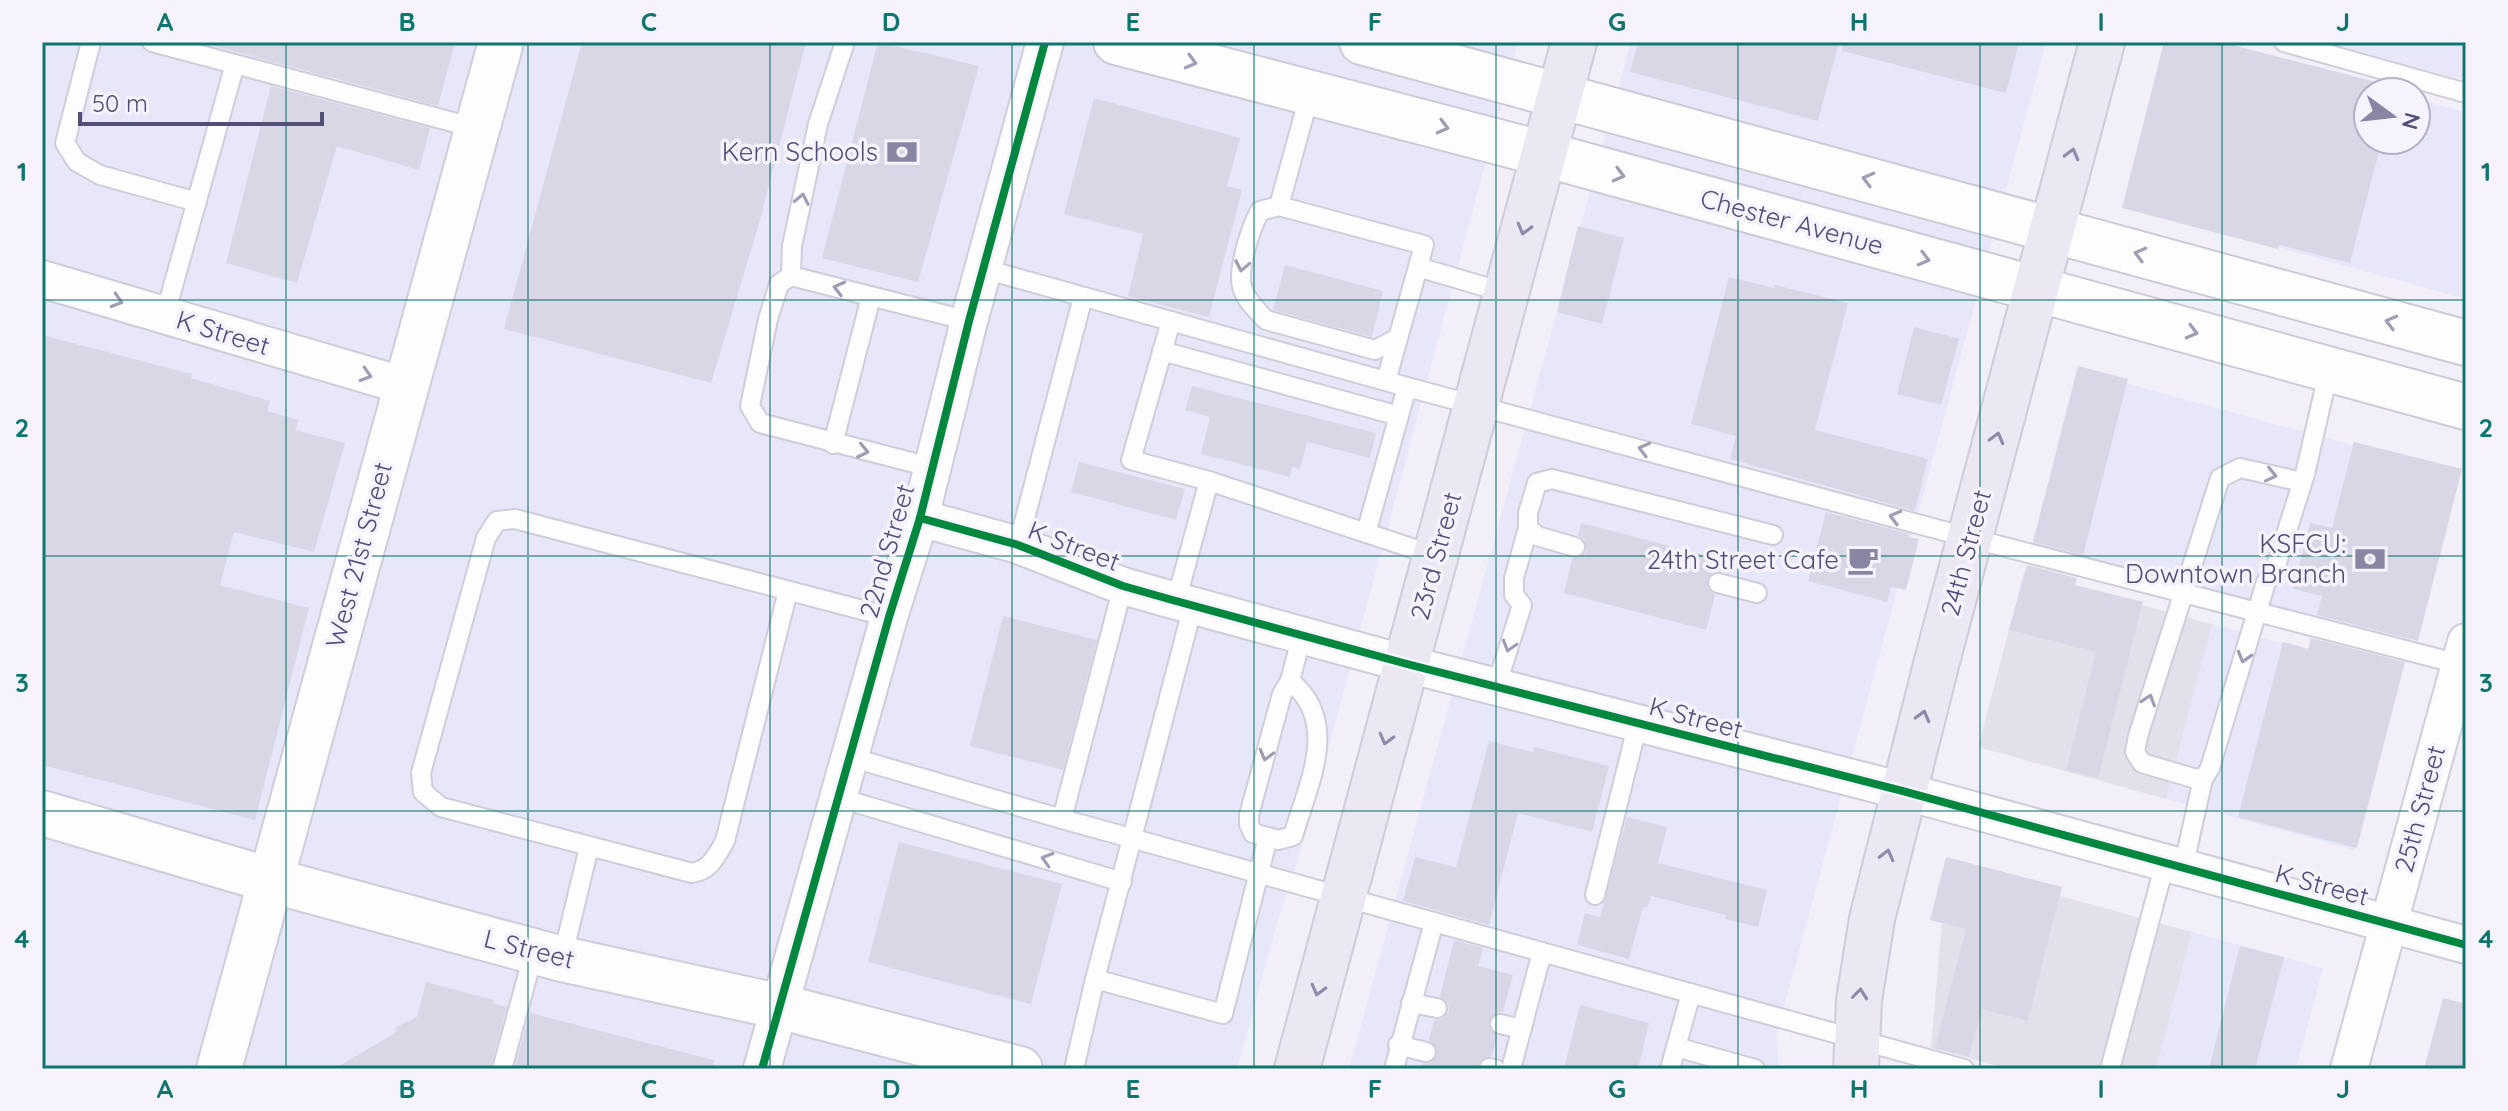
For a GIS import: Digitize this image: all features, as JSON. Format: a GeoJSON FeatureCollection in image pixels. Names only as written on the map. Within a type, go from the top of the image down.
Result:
{"type":"FeatureCollection","features":[{"type":"Feature","properties":{"kind":"main road","name":"West 21st Street"},"geometry":{"type":"LineString","coordinates":[[219,1069],[501,42]]}},
{"type":"Feature","properties":{"kind":"main road","name":"Chester Avenue"},"geometry":{"type":"LineString","coordinates":[[1116,42],[1544,154],[2466,407]]}},
{"type":"Feature","properties":{"kind":"main road"},"geometry":{"type":"LineString","coordinates":[[1362,42],[2466,343]]}},
{"type":"Feature","properties":{"kind":"main road","name":"23rd Street"},"geometry":{"type":"LineString","coordinates":[[1297,1069],[1574,42]]}},
{"type":"Feature","properties":{"kind":"main road","name":"24th Street"},"geometry":{"type":"LineString","coordinates":[[1852,1060],[1864,961],[1903,791],[2102,42]]}},
{"type":"Feature","properties":{"kind":"main road"},"geometry":{"type":"LineString","coordinates":[[2329,370],[2369,353],[2466,359]]}},
{"type":"Feature","properties":{"kind":"main road","name":"L Street"},"geometry":{"type":"LineString","coordinates":[[42,813],[270,880],[548,955],[778,1006],[1020,1069]]}},
{"type":"Feature","properties":{"kind":"street","name":"22nd Street"},"geometry":{"type":"LineString","coordinates":[[762,1069],[889,617],[920,518],[930,467],[1045,42]]}},
{"type":"Feature","properties":{"kind":"street","name":"K Street"},"geometry":{"type":"LineString","coordinates":[[42,279],[405,386]]}},
{"type":"Feature","properties":{"kind":"street","name":"K Street"},"geometry":{"type":"LineString","coordinates":[[920,518],[1018,545],[1123,586],[1185,604],[1903,791],[2466,945]]}},
{"type":"Feature","properties":{"kind":"street","name":"25th Street"},"geometry":{"type":"LineString","coordinates":[[2349,1069],[2464,657]]}},
{"type":"Feature","properties":{"kind":"lane"},"geometry":{"type":"LineString","coordinates":[[91,42],[65,143],[77,162],[100,175],[197,202]]}},
{"type":"Feature","properties":{"kind":"lane"},"geometry":{"type":"LineString","coordinates":[[152,42],[475,128]]}},
{"type":"Feature","properties":{"kind":"lane"},"geometry":{"type":"LineString","coordinates":[[791,276],[792,246],[818,124],[845,42]]}},
{"type":"Feature","properties":{"kind":"lane"},"geometry":{"type":"LineString","coordinates":[[2284,42],[2466,93]]}},
{"type":"Feature","properties":{"kind":"lane"},"geometry":{"type":"LineString","coordinates":[[165,315],[235,64]]}},
{"type":"Feature","properties":{"kind":"lane"},"geometry":{"type":"LineString","coordinates":[[1279,206],[1310,93]]}},
{"type":"Feature","properties":{"kind":"lane"},"geometry":{"type":"LineString","coordinates":[[1386,381],[1424,245],[1279,206],[1260,211],[1253,222],[1239,277],[1245,295],[1266,320],[1375,350],[1398,338]]}},
{"type":"Feature","properties":{"kind":"lane"},"geometry":{"type":"LineString","coordinates":[[1418,267],[1506,293]]}},
{"type":"Feature","properties":{"kind":"lane"},"geometry":{"type":"LineString","coordinates":[[984,269],[1407,387],[1970,538],[2257,611],[2464,657]]}},
{"type":"Feature","properties":{"kind":"lane"},"geometry":{"type":"LineString","coordinates":[[930,467],[760,423],[750,406],[775,295],[779,284],[791,276],[969,321]]}},
{"type":"Feature","properties":{"kind":"lane"},"geometry":{"type":"LineString","coordinates":[[833,444],[871,297]]}},
{"type":"Feature","properties":{"kind":"lane"},"geometry":{"type":"LineString","coordinates":[[1018,545],[1083,297]]}},
{"type":"Feature","properties":{"kind":"lane"},"geometry":{"type":"LineString","coordinates":[[1171,321],[1131,460],[1209,481],[1436,556]]}},
{"type":"Feature","properties":{"kind":"lane"},"geometry":{"type":"LineString","coordinates":[[1162,351],[1399,416]]}},
{"type":"Feature","properties":{"kind":"lane"},"geometry":{"type":"LineString","coordinates":[[2110,1069],[2174,865],[2203,779],[2210,768],[2266,582],[2275,569],[2302,482],[2329,370]]}},
{"type":"Feature","properties":{"kind":"lane"},"geometry":{"type":"LineString","coordinates":[[1366,533],[1407,387]]}},
{"type":"Feature","properties":{"kind":"lane"},"geometry":{"type":"LineString","coordinates":[[2203,779],[2142,763],[2135,752],[2220,478],[2240,468],[2302,482]]}},
{"type":"Feature","properties":{"kind":"lane"},"geometry":{"type":"LineString","coordinates":[[1496,687],[1522,605],[1514,595],[1514,578],[1537,483],[1552,479],[1773,535]]}},
{"type":"Feature","properties":{"kind":"lane"},"geometry":{"type":"LineString","coordinates":[[1074,1069],[1133,838],[1209,481]]}},
{"type":"Feature","properties":{"kind":"lane"},"geometry":{"type":"LineString","coordinates":[[788,591],[725,841],[709,867],[702,872],[692,873],[441,807],[423,792],[421,773],[463,614],[486,538],[497,521],[515,519],[889,617]]}},
{"type":"Feature","properties":{"kind":"lane"},"geometry":{"type":"LineString","coordinates":[[1528,528],[1537,536],[1575,547]]}},
{"type":"Feature","properties":{"kind":"lane"},"geometry":{"type":"LineString","coordinates":[[1718,583],[1757,593]]}},
{"type":"Feature","properties":{"kind":"lane"},"geometry":{"type":"LineString","coordinates":[[1062,819],[1123,586]]}},
{"type":"Feature","properties":{"kind":"lane"},"geometry":{"type":"LineString","coordinates":[[1290,681],[1312,705],[1320,743],[1293,836],[1278,840],[1253,833],[1249,815],[1282,694],[1290,681],[1302,635]]}},
{"type":"Feature","properties":{"kind":"lane"},"geometry":{"type":"LineString","coordinates":[[1595,895],[1638,723]]}},
{"type":"Feature","properties":{"kind":"lane"},"geometry":{"type":"LineString","coordinates":[[850,757],[1062,819],[1691,993],[1852,1060],[1964,1069]]}},
{"type":"Feature","properties":{"kind":"lane"},"geometry":{"type":"LineString","coordinates":[[840,798],[1122,882]]}},
{"type":"Feature","properties":{"kind":"lane"},"geometry":{"type":"LineString","coordinates":[[1095,979],[1223,1014],[1268,837]]}},
{"type":"Feature","properties":{"kind":"lane"},"geometry":{"type":"LineString","coordinates":[[502,1069],[589,847]]}},
{"type":"Feature","properties":{"kind":"lane"},"geometry":{"type":"LineString","coordinates":[[1394,1069],[1398,1045],[1434,922]]}},
{"type":"Feature","properties":{"kind":"lane"},"geometry":{"type":"LineString","coordinates":[[1511,1069],[1542,952]]}},
{"type":"Feature","properties":{"kind":"lane"},"geometry":{"type":"LineString","coordinates":[[1670,1069],[1691,993]]}},
{"type":"Feature","properties":{"kind":"lane"},"geometry":{"type":"LineString","coordinates":[[1411,1003],[1437,1008]]}},
{"type":"Feature","properties":{"kind":"lane"},"geometry":{"type":"LineString","coordinates":[[1500,1024],[1522,1029]]}},
{"type":"Feature","properties":{"kind":"lane"},"geometry":{"type":"LineString","coordinates":[[1398,1045],[1426,1052]]}},
{"type":"Feature","properties":{"kind":"lane"},"geometry":{"type":"LineString","coordinates":[[1676,1047],[1755,1069]]}},
{"type":"Feature","properties":{"kind":"shaded area"},"geometry":{"type":"Polygon","coordinates":[[[42,42],[1518,42],[1303,843],[1278,920],[1237,1069],[42,1069],[42,42]]]}},
{"type":"Feature","properties":{"kind":"shaded area"},"geometry":{"type":"Polygon","coordinates":[[[1631,42],[2046,42],[1776,1036],[1779,1069],[1349,1069],[1631,42]]]}},
{"type":"Feature","properties":{"kind":"shaded area"},"geometry":{"type":"Polygon","coordinates":[[[2323,42],[2466,42],[2466,81],[2323,42]]]}},
{"type":"Feature","properties":{"kind":"shaded area"},"geometry":{"type":"Polygon","coordinates":[[[2432,103],[2466,112],[2466,299],[2277,247],[2352,119],[2352,156],[2432,156],[2432,103]]]}},
{"type":"Feature","properties":{"kind":"shaded area"},"geometry":{"type":"Polygon","coordinates":[[[2078,370],[2454,473],[2408,648],[2032,545],[2078,370]]]}},
{"type":"Feature","properties":{"kind":"shaded area"},"geometry":{"type":"Polygon","coordinates":[[[2024,573],[2212,624],[2166,799],[1978,747],[2024,573]]]}},
{"type":"Feature","properties":{"kind":"shaded area"},"geometry":{"type":"Polygon","coordinates":[[[2212,624],[2400,676],[2354,850],[2166,799],[2212,624]]]}},
{"type":"Feature","properties":{"kind":"shaded area"},"geometry":{"type":"Polygon","coordinates":[[[1947,865],[2192,932],[2156,1069],[2009,1069],[1931,1048],[1947,865]]]}},
{"type":"Feature","properties":{"kind":"shaded area"},"geometry":{"type":"Polygon","coordinates":[[[2192,932],[2323,968],[2296,1069],[2156,1069],[2192,932]]]}},
{"type":"Feature","properties":{"kind":"building"},"geometry":{"type":"Polygon","coordinates":[[[207,42],[455,42],[438,106],[207,42]]]}},
{"type":"Feature","properties":{"kind":"building"},"geometry":{"type":"Polygon","coordinates":[[[582,42],[806,42],[760,220],[711,383],[504,329],[582,42]]]}},
{"type":"Feature","properties":{"kind":"building","name":"Kern Schools"},"geometry":{"type":"Polygon","coordinates":[[[878,42],[979,66],[918,282],[822,258],[878,42]]]}},
{"type":"Feature","properties":{"kind":"building"},"geometry":{"type":"Polygon","coordinates":[[[1638,42],[1839,42],[1818,121],[1630,72],[1638,42]]]}},
{"type":"Feature","properties":{"kind":"building"},"geometry":{"type":"Polygon","coordinates":[[[1843,42],[2019,42],[2006,93],[1842,51],[1843,42]]]}},
{"type":"Feature","properties":{"kind":"building"},"geometry":{"type":"Polygon","coordinates":[[[2164,42],[2221,42],[2352,76],[2352,156],[2378,156],[2350,263],[2279,245],[2278,249],[2122,208],[2164,42]]]}},
{"type":"Feature","properties":{"kind":"building"},"geometry":{"type":"Polygon","coordinates":[[[271,86],[430,128],[419,170],[337,146],[297,283],[226,263],[271,86]]]}},
{"type":"Feature","properties":{"kind":"building"},"geometry":{"type":"Polygon","coordinates":[[[1094,98],[1240,138],[1227,186],[1242,190],[1209,317],[1128,296],[1143,234],[1064,214],[1094,98]]]}},
{"type":"Feature","properties":{"kind":"building"},"geometry":{"type":"Polygon","coordinates":[[[1578,226],[1624,238],[1602,324],[1557,312],[1578,226]]]}},
{"type":"Feature","properties":{"kind":"building"},"geometry":{"type":"Polygon","coordinates":[[[1285,265],[1383,291],[1372,337],[1273,310],[1285,265]]]}},
{"type":"Feature","properties":{"kind":"building"},"geometry":{"type":"Polygon","coordinates":[[[1729,277],[1848,303],[1815,430],[1928,459],[1915,511],[1730,459],[1736,436],[1691,424],[1729,277]]]}},
{"type":"Feature","properties":{"kind":"building"},"geometry":{"type":"Polygon","coordinates":[[[1914,327],[1959,339],[1941,405],[1897,394],[1914,327]]]}},
{"type":"Feature","properties":{"kind":"building"},"geometry":{"type":"Polygon","coordinates":[[[42,335],[192,374],[191,378],[270,401],[267,411],[299,420],[295,430],[345,443],[314,552],[234,532],[220,585],[309,608],[255,820],[42,765],[42,335]]]}},
{"type":"Feature","properties":{"kind":"building"},"geometry":{"type":"Polygon","coordinates":[[[2078,366],[2128,379],[2083,555],[2033,542],[2078,366]]]}},
{"type":"Feature","properties":{"kind":"building"},"geometry":{"type":"Polygon","coordinates":[[[1192,386],[1376,433],[1370,458],[1307,442],[1300,469],[1292,467],[1290,477],[1201,454],[1210,417],[1185,410],[1192,386]]]}},
{"type":"Feature","properties":{"kind":"building","name":"KSFCU: Downtown Branch"},"geometry":{"type":"Polygon","coordinates":[[[2354,442],[2462,469],[2418,641],[2317,615],[2322,596],[2293,589],[2310,523],[2332,528],[2354,442]]]}},
{"type":"Feature","properties":{"kind":"building"},"geometry":{"type":"Polygon","coordinates":[[[1079,462],[1185,489],[1176,520],[1071,492],[1079,462]]]}},
{"type":"Feature","properties":{"kind":"building","name":"24th Street Cafe"},"geometry":{"type":"Polygon","coordinates":[[[1826,512],[1919,539],[1906,590],[1891,587],[1887,602],[1808,581],[1826,512]]]}},
{"type":"Feature","properties":{"kind":"building"},"geometry":{"type":"Polygon","coordinates":[[[1581,523],[1724,560],[1721,571],[1714,572],[1707,579],[1707,587],[1715,595],[1706,630],[1564,593],[1572,559],[1583,556],[1587,550],[1584,539],[1578,535],[1581,523]]]}},
{"type":"Feature","properties":{"kind":"building"},"geometry":{"type":"Polygon","coordinates":[[[2027,565],[2077,578],[2075,585],[2143,602],[2098,778],[2066,770],[2096,652],[2009,630],[2027,565]]]}},
{"type":"Feature","properties":{"kind":"building"},"geometry":{"type":"Polygon","coordinates":[[[1003,616],[1097,640],[1063,770],[970,746],[1003,616]]]}},
{"type":"Feature","properties":{"kind":"building"},"geometry":{"type":"Polygon","coordinates":[[[2311,638],[2405,662],[2357,848],[2238,817],[2283,642],[2308,649],[2311,638]]]}},
{"type":"Feature","properties":{"kind":"building"},"geometry":{"type":"Polygon","coordinates":[[[1489,741],[1533,752],[1534,747],[1609,766],[1592,832],[1518,813],[1489,925],[1403,901],[1415,857],[1456,867],[1489,741]]]}},
{"type":"Feature","properties":{"kind":"building"},"geometry":{"type":"Polygon","coordinates":[[[1627,817],[1667,827],[1658,863],[1767,890],[1758,927],[1725,919],[1726,915],[1651,896],[1647,908],[1643,907],[1629,959],[1577,945],[1585,913],[1600,917],[1627,817]]]}},
{"type":"Feature","properties":{"kind":"building"},"geometry":{"type":"Polygon","coordinates":[[[899,842],[1062,884],[1031,1004],[868,962],[899,842]]]}},
{"type":"Feature","properties":{"kind":"building"},"geometry":{"type":"Polygon","coordinates":[[[1946,857],[2062,887],[2028,1021],[1982,1009],[1969,1057],[1935,1048],[1966,929],[1930,920],[1946,857]]]}},
{"type":"Feature","properties":{"kind":"building"},"geometry":{"type":"Polygon","coordinates":[[[1454,940],[1483,948],[1478,966],[1513,975],[1503,1012],[1496,1013],[1489,1021],[1489,1028],[1497,1036],[1492,1056],[1480,1060],[1477,1069],[1421,1069],[1423,1064],[1430,1063],[1437,1056],[1437,1048],[1429,1040],[1434,1020],[1442,1019],[1449,1011],[1448,1003],[1440,996],[1454,940]]]}},
{"type":"Feature","properties":{"kind":"building"},"geometry":{"type":"Polygon","coordinates":[[[2240,946],[2284,957],[2255,1069],[2209,1069],[2240,946]]]}},
{"type":"Feature","properties":{"kind":"building"},"geometry":{"type":"Polygon","coordinates":[[[426,982],[494,1000],[493,1003],[507,1007],[490,1069],[334,1069],[395,1033],[396,1027],[417,1017],[426,982]]]}},
{"type":"Feature","properties":{"kind":"building"},"geometry":{"type":"Polygon","coordinates":[[[2443,998],[2466,1004],[2466,1069],[2424,1069],[2443,998]]]}},
{"type":"Feature","properties":{"kind":"building"},"geometry":{"type":"Polygon","coordinates":[[[1580,1005],[1649,1023],[1638,1069],[1564,1069],[1580,1005]]]}},
{"type":"Feature","properties":{"kind":"building"},"geometry":{"type":"Polygon","coordinates":[[[530,1013],[714,1060],[712,1069],[514,1069],[530,1013]]]}},
{"type":"Feature","properties":{"kind":"cycle path"},"geometry":{"type":"LineString","coordinates":[[762,1069],[889,617],[920,518],[969,321],[1045,42]]}},
{"type":"Feature","properties":{"kind":"cycle path"},"geometry":{"type":"LineString","coordinates":[[920,518],[1018,545],[1123,586],[1176,601],[1407,664],[1903,791],[2466,945]]}},
{"type":"Feature","properties":{"kind":"place","name":"Kern Schools"},"geometry":{"type":"Point","coordinates":[902,152]}},
{"type":"Feature","properties":{"kind":"place","name":"KSFCU: Downtown Branch"},"geometry":{"type":"Point","coordinates":[2370,559]}},
{"type":"Feature","properties":{"kind":"place","name":"24th Street Cafe"},"geometry":{"type":"Point","coordinates":[1863,560]}}]}
